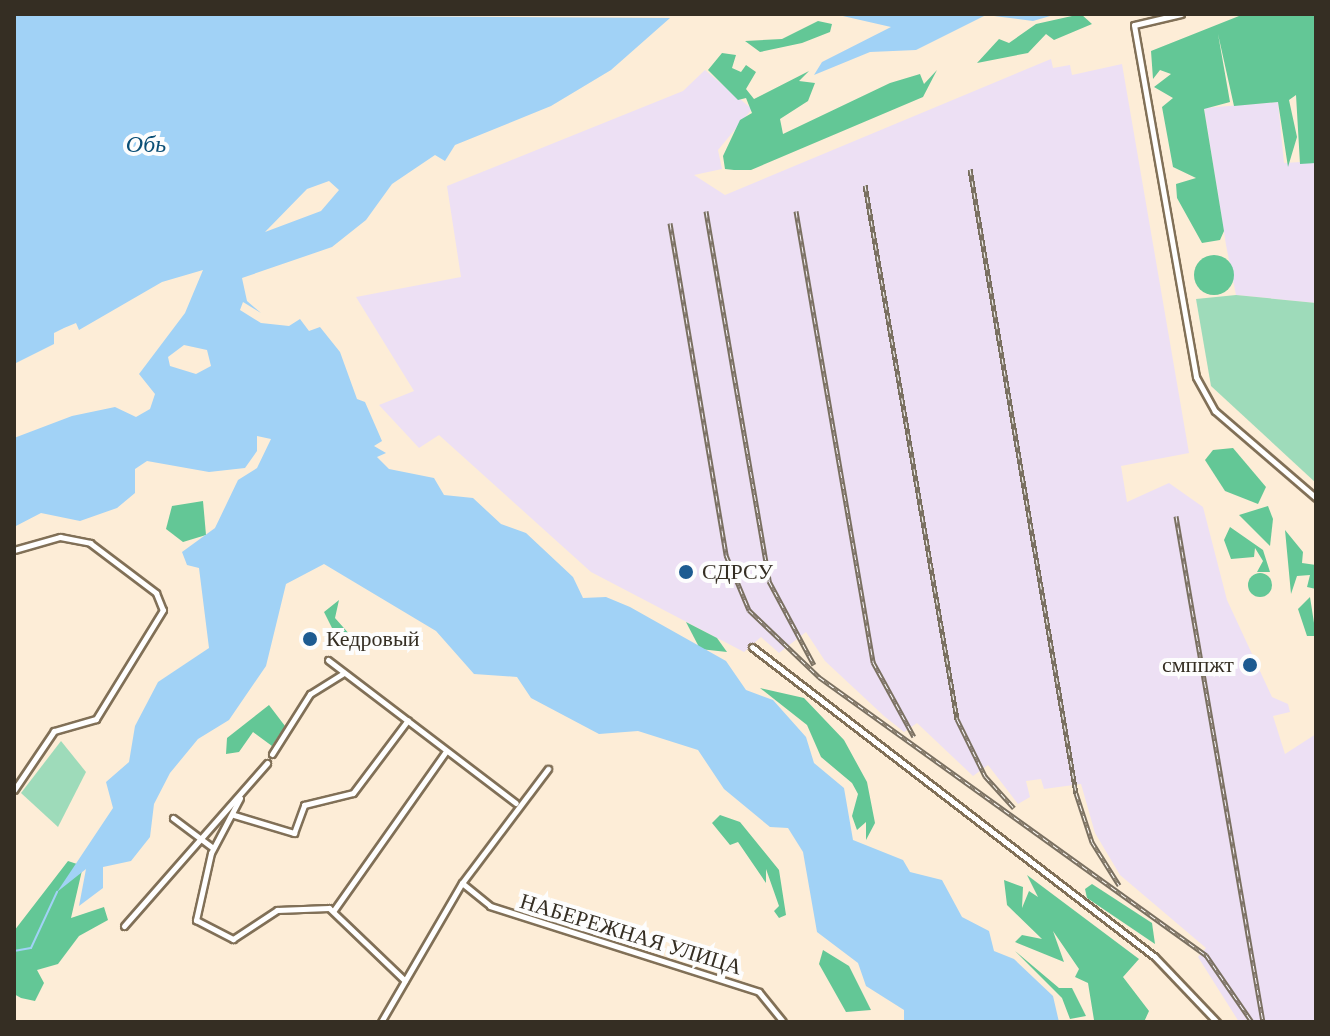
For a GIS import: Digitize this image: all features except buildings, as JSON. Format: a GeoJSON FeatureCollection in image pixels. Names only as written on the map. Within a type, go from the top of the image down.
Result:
{"type":"FeatureCollection","features":[{"type":"Feature","properties":{"kind":"street"},"geometry":{"type":"LineString","coordinates":[[1181,14],[1134,25],[1196,377],[1215,411],[1316,498]]}},
{"type":"Feature","properties":{"kind":"street"},"geometry":{"type":"LineString","coordinates":[[14,550],[60,537],[90,543],[156,593],[163,610],[96,719],[54,731],[14,790]]}},
{"type":"Feature","properties":{"kind":"street"},"geometry":{"type":"LineString","coordinates":[[752,647],[1155,957],[1217,1022]]}},
{"type":"Feature","properties":{"kind":"street"},"geometry":{"type":"LineString","coordinates":[[328,660],[516,803]]}},
{"type":"Feature","properties":{"kind":"street"},"geometry":{"type":"LineString","coordinates":[[272,754],[310,694],[345,672]]}},
{"type":"Feature","properties":{"kind":"street"},"geometry":{"type":"LineString","coordinates":[[234,815],[294,833],[304,805],[353,793],[408,720]]}},
{"type":"Feature","properties":{"kind":"street"},"geometry":{"type":"LineString","coordinates":[[334,910],[446,751]]}},
{"type":"Feature","properties":{"kind":"street"},"geometry":{"type":"LineString","coordinates":[[124,926],[197,837],[240,798],[267,763]]}},
{"type":"Feature","properties":{"kind":"street"},"geometry":{"type":"LineString","coordinates":[[381,1022],[462,883],[516,803],[548,769]]}},
{"type":"Feature","properties":{"kind":"street"},"geometry":{"type":"LineString","coordinates":[[240,798],[234,815],[213,848],[194,917],[218,935],[238,937],[277,910],[334,910],[405,981]]}},
{"type":"Feature","properties":{"kind":"street"},"geometry":{"type":"LineString","coordinates":[[173,818],[213,848]]}},
{"type":"Feature","properties":{"kind":"street","name":"НАБЕРЕЖНАЯ УЛИЦА"},"geometry":{"type":"LineString","coordinates":[[462,883],[490,906],[759,992],[783,1022]]}},
{"type":"Feature","properties":{"kind":"shaded area"},"geometry":{"type":"Polygon","coordinates":[[[1051,59],[1053,68],[1070,65],[1072,75],[1122,64],[1189,453],[1121,466],[1127,502],[1169,483],[1203,507],[1227,600],[1272,697],[1288,704],[1290,712],[1273,716],[1285,754],[1316,734],[1316,1022],[1239,1022],[1198,957],[1206,948],[1120,875],[1095,833],[1081,784],[1044,789],[1041,779],[1026,781],[1030,797],[1018,804],[988,765],[973,776],[917,723],[904,732],[884,716],[825,661],[806,632],[779,653],[761,637],[744,652],[591,572],[439,435],[419,448],[379,405],[414,391],[356,297],[461,277],[447,186],[683,91],[705,70],[752,109],[718,150],[722,169],[694,175],[725,195],[1051,59]]]}},
{"type":"Feature","properties":{"kind":"shaded area"},"geometry":{"type":"Polygon","coordinates":[[[1278,102],[1284,163],[1316,161],[1316,303],[1236,295],[1226,245],[1204,108],[1278,102]]]}},
{"type":"Feature","properties":{"kind":"green space"},"geometry":{"type":"Polygon","coordinates":[[[1081,14],[1092,24],[1054,40],[1046,34],[1028,53],[977,63],[999,39],[1009,43],[1036,24],[1081,14]]]}},
{"type":"Feature","properties":{"kind":"green space"},"geometry":{"type":"Polygon","coordinates":[[[1315,14],[1316,163],[1300,164],[1296,95],[1289,100],[1297,137],[1288,167],[1278,102],[1234,106],[1218,34],[1230,102],[1204,109],[1224,231],[1220,240],[1202,243],[1177,198],[1176,184],[1196,178],[1173,167],[1162,107],[1173,98],[1154,87],[1171,74],[1160,70],[1153,79],[1151,51],[1239,16],[1315,14]]]}},
{"type":"Feature","properties":{"kind":"green space"},"geometry":{"type":"Polygon","coordinates":[[[818,21],[832,24],[830,32],[802,43],[760,52],[745,41],[782,39],[818,21]]]}},
{"type":"Feature","properties":{"kind":"green space"},"geometry":{"type":"Polygon","coordinates":[[[722,53],[736,55],[732,68],[741,72],[746,65],[756,72],[746,89],[754,99],[809,71],[799,81],[815,83],[808,101],[780,119],[783,134],[890,83],[920,74],[924,84],[937,70],[923,97],[751,170],[734,170],[725,169],[723,156],[740,120],[752,113],[746,98],[738,100],[708,70],[722,53]]]}},
{"type":"Feature","properties":{"kind":"green space"},"geometry":{"type":"Polygon","coordinates":[[[1214,255],[1228,261],[1234,275],[1228,289],[1214,295],[1200,289],[1194,275],[1200,261],[1214,255]]]}},
{"type":"Feature","properties":{"kind":"green space"},"geometry":{"type":"Polygon","coordinates":[[[1236,295],[1316,303],[1316,483],[1211,386],[1196,299],[1236,295]]]}},
{"type":"Feature","properties":{"kind":"green space"},"geometry":{"type":"Polygon","coordinates":[[[1233,448],[1266,487],[1258,504],[1225,491],[1205,460],[1213,450],[1233,448]]]}},
{"type":"Feature","properties":{"kind":"green space"},"geometry":{"type":"Polygon","coordinates":[[[203,501],[206,535],[183,542],[166,529],[172,506],[203,501]]]}},
{"type":"Feature","properties":{"kind":"green space"},"geometry":{"type":"Polygon","coordinates":[[[1268,506],[1273,519],[1270,546],[1239,515],[1268,506]]]}},
{"type":"Feature","properties":{"kind":"green space"},"geometry":{"type":"Polygon","coordinates":[[[1230,527],[1263,550],[1270,572],[1257,572],[1263,561],[1255,548],[1254,557],[1231,559],[1224,540],[1230,527]]]}},
{"type":"Feature","properties":{"kind":"green space"},"geometry":{"type":"Polygon","coordinates":[[[1285,530],[1303,552],[1302,563],[1316,565],[1316,589],[1307,587],[1310,575],[1297,576],[1291,594],[1285,530]]]}},
{"type":"Feature","properties":{"kind":"green space"},"geometry":{"type":"Polygon","coordinates":[[[1260,573],[1269,576],[1272,585],[1269,594],[1260,597],[1251,594],[1248,585],[1251,576],[1260,573]]]}},
{"type":"Feature","properties":{"kind":"green space"},"geometry":{"type":"Polygon","coordinates":[[[1310,597],[1316,636],[1307,636],[1298,609],[1310,597]]]}},
{"type":"Feature","properties":{"kind":"green space"},"geometry":{"type":"Polygon","coordinates":[[[339,600],[335,618],[351,636],[348,642],[336,636],[324,612],[339,600]]]}},
{"type":"Feature","properties":{"kind":"green space"},"geometry":{"type":"Polygon","coordinates":[[[686,622],[717,638],[727,652],[700,649],[686,622]]]}},
{"type":"Feature","properties":{"kind":"green space"},"geometry":{"type":"Polygon","coordinates":[[[760,688],[804,698],[844,740],[867,782],[875,823],[866,840],[866,822],[857,830],[852,816],[858,794],[852,783],[821,757],[807,725],[760,688]]]}},
{"type":"Feature","properties":{"kind":"green space"},"geometry":{"type":"Polygon","coordinates":[[[269,705],[285,726],[272,746],[253,732],[239,752],[226,754],[227,738],[269,705]]]}},
{"type":"Feature","properties":{"kind":"green space"},"geometry":{"type":"Polygon","coordinates":[[[61,741],[86,772],[58,827],[21,793],[61,741]]]}},
{"type":"Feature","properties":{"kind":"green space"},"geometry":{"type":"Polygon","coordinates":[[[720,815],[740,822],[779,870],[786,915],[779,918],[774,911],[779,906],[766,869],[766,883],[738,842],[730,845],[712,823],[720,815]]]}},
{"type":"Feature","properties":{"kind":"green space"},"geometry":{"type":"Polygon","coordinates":[[[68,861],[83,866],[71,918],[104,907],[108,920],[79,936],[58,964],[37,970],[44,983],[35,1001],[21,998],[14,994],[14,931],[68,861]]]}},
{"type":"Feature","properties":{"kind":"green space"},"geometry":{"type":"Polygon","coordinates":[[[1027,875],[1139,959],[1123,977],[1149,1011],[1144,1022],[1094,1020],[1088,983],[1075,977],[1079,969],[1053,931],[1064,962],[1015,942],[1022,935],[1042,939],[1007,905],[1004,880],[1023,887],[1022,908],[1029,891],[1038,897],[1027,875]]]}},
{"type":"Feature","properties":{"kind":"green space"},"geometry":{"type":"Polygon","coordinates":[[[1092,884],[1152,923],[1155,944],[1087,898],[1085,889],[1092,884]]]}},
{"type":"Feature","properties":{"kind":"green space"},"geometry":{"type":"Polygon","coordinates":[[[823,950],[849,966],[871,1010],[846,1012],[819,964],[823,950]]]}},
{"type":"Feature","properties":{"kind":"green space"},"geometry":{"type":"Polygon","coordinates":[[[1015,951],[1059,988],[1072,988],[1086,1016],[1070,1019],[1062,998],[1015,951]]]}},
{"type":"Feature","properties":{"kind":"water","name":"Обь"},"geometry":{"type":"Polygon","coordinates":[[[14,14],[670,18],[611,70],[551,106],[455,145],[445,161],[435,155],[392,184],[366,220],[332,247],[242,278],[247,301],[261,313],[243,302],[240,310],[261,323],[289,326],[300,319],[309,331],[320,327],[340,352],[357,399],[365,402],[382,441],[374,446],[386,453],[377,457],[389,469],[434,478],[444,495],[473,498],[501,524],[526,533],[573,577],[583,598],[606,597],[630,607],[726,661],[746,690],[773,700],[806,737],[814,763],[844,788],[853,840],[903,860],[910,872],[942,880],[962,917],[989,931],[994,951],[1014,959],[1053,996],[1059,1022],[904,1022],[904,1010],[866,986],[858,963],[817,932],[803,852],[788,828],[770,827],[724,789],[698,750],[638,731],[599,734],[531,698],[517,677],[474,674],[436,631],[324,564],[286,584],[266,666],[229,720],[198,739],[170,773],[154,804],[150,837],[131,861],[103,867],[103,888],[79,906],[86,869],[57,892],[113,808],[106,782],[129,762],[135,726],[158,682],[209,648],[199,568],[187,565],[182,552],[215,528],[238,480],[257,468],[271,439],[257,436],[257,451],[245,468],[209,472],[147,461],[135,469],[135,493],[117,508],[80,521],[41,513],[14,527],[14,438],[72,416],[115,407],[136,417],[150,409],[155,394],[139,374],[185,313],[203,270],[162,282],[79,330],[76,323],[64,328],[54,333],[54,344],[14,364],[14,14]],[[329,181],[307,189],[265,232],[321,211],[339,190],[329,181]],[[184,345],[168,357],[170,366],[196,374],[211,366],[207,350],[184,345]]]}},
{"type":"Feature","properties":{"kind":"water"},"geometry":{"type":"Polygon","coordinates":[[[834,14],[1057,14],[1033,21],[986,15],[916,50],[870,52],[814,75],[822,62],[891,27],[834,14]]]}},
{"type":"Feature","properties":{"kind":"waterway"},"geometry":{"type":"LineString","coordinates":[[14,951],[31,948],[57,892]]}},
{"type":"Feature","properties":{"kind":"railway"},"geometry":{"type":"LineString","coordinates":[[970,169],[1076,793],[1092,842],[1119,885]]}},
{"type":"Feature","properties":{"kind":"railway"},"geometry":{"type":"LineString","coordinates":[[865,185],[957,719],[985,776],[1014,808]]}},
{"type":"Feature","properties":{"kind":"railway"},"geometry":{"type":"LineString","coordinates":[[706,211],[769,581],[814,665]]}},
{"type":"Feature","properties":{"kind":"railway"},"geometry":{"type":"LineString","coordinates":[[796,211],[873,662],[914,737]]}},
{"type":"Feature","properties":{"kind":"railway"},"geometry":{"type":"LineString","coordinates":[[670,223],[726,555],[749,610],[819,677],[1206,955],[1252,1022]]}},
{"type":"Feature","properties":{"kind":"railway"},"geometry":{"type":"LineString","coordinates":[[1176,516],[1263,1022]]}},
{"type":"Feature","properties":{"kind":"place","name":"СДРСУ"},"geometry":{"type":"Point","coordinates":[686,572]}},
{"type":"Feature","properties":{"kind":"place","name":"Кедровый"},"geometry":{"type":"Point","coordinates":[310,639]}},
{"type":"Feature","properties":{"kind":"place","name":"смппжт"},"geometry":{"type":"Point","coordinates":[1250,665]}}]}
